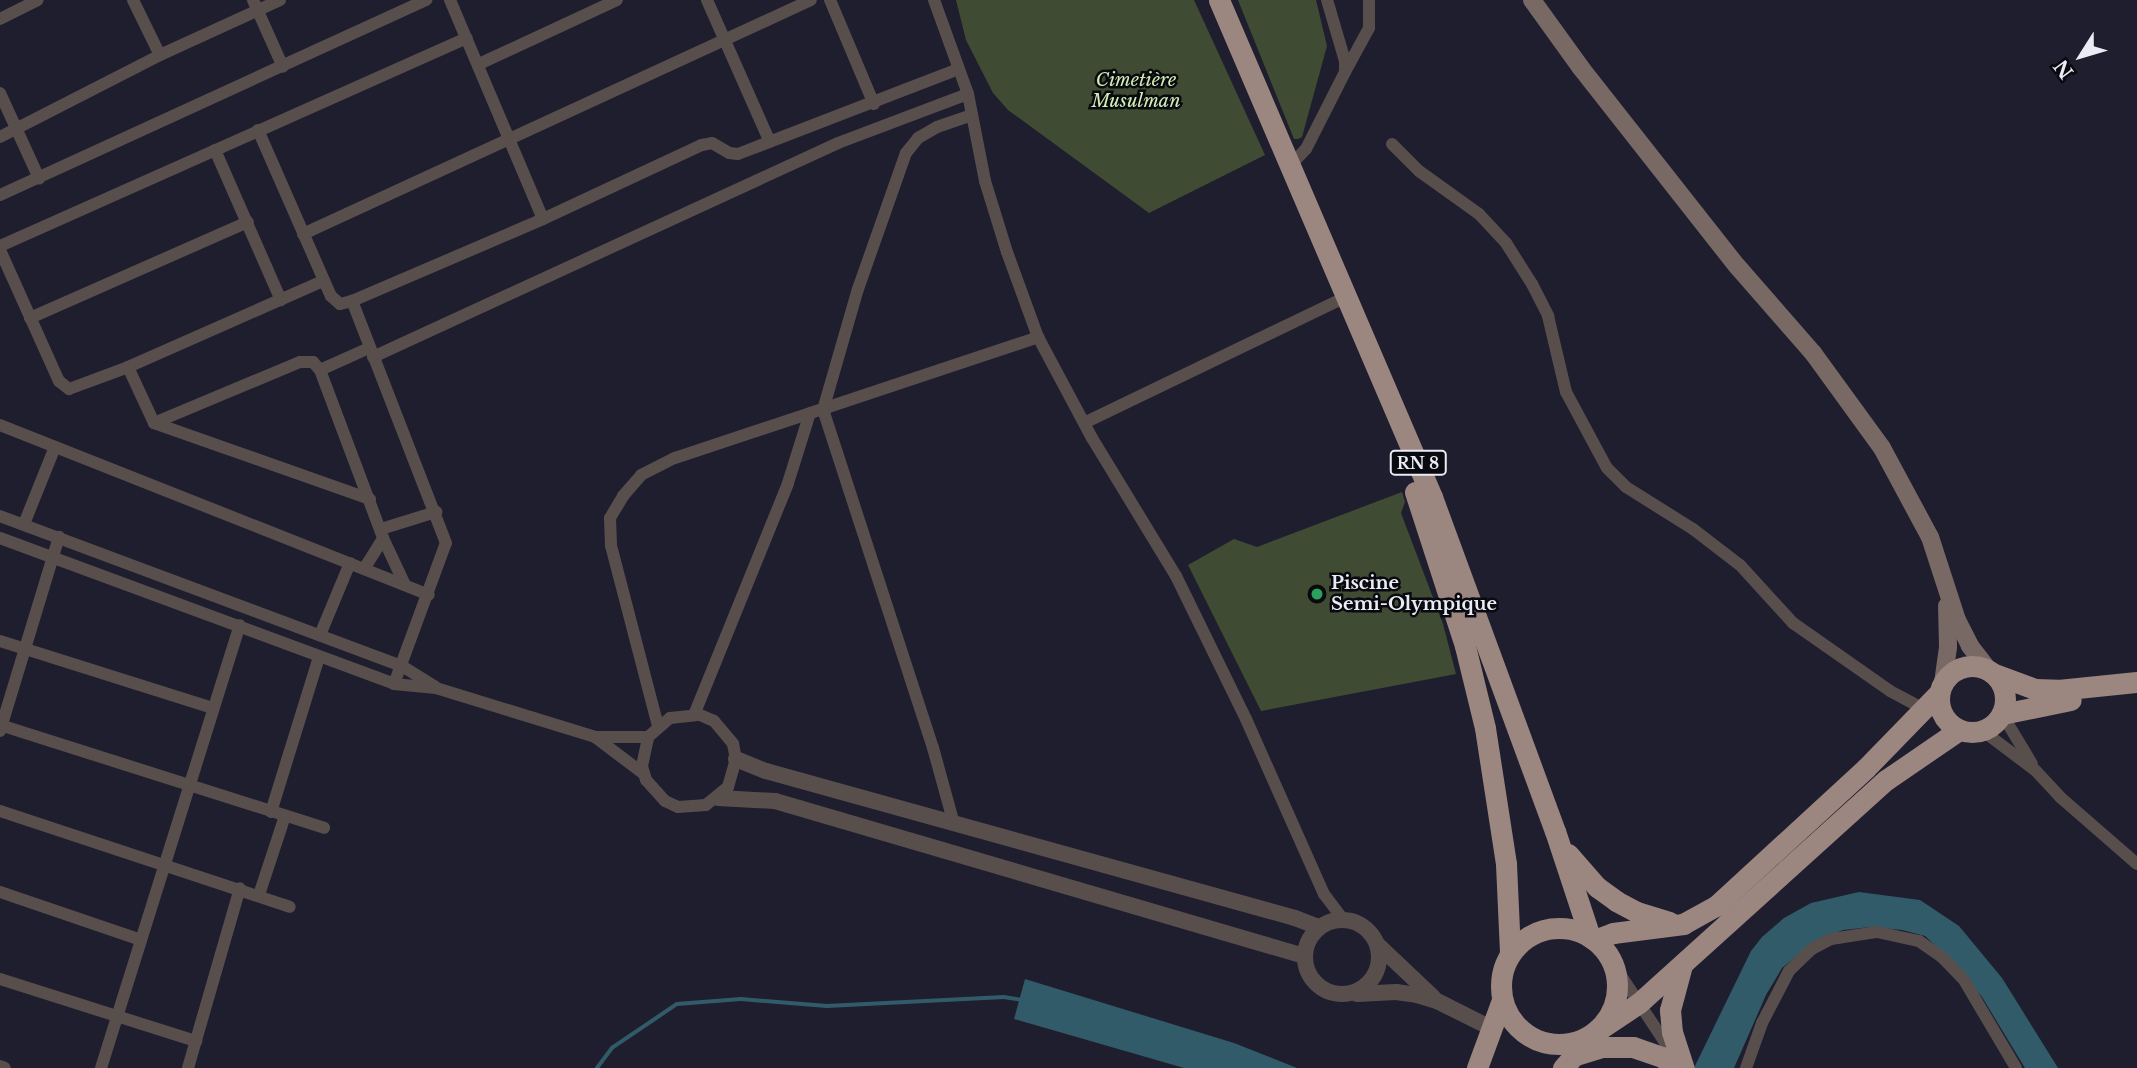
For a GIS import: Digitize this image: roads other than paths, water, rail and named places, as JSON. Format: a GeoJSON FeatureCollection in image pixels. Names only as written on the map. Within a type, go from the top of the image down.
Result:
{"type":"FeatureCollection","features":[{"type":"Feature","properties":{"kind":"highway","name":"RN 8"},"geometry":{"type":"LineString","coordinates":[[1207,0],[1337,301],[1418,499],[1465,646],[1499,805],[1506,864],[1510,953]]}},
{"type":"Feature","properties":{"kind":"highway","name":"RN 8"},"geometry":{"type":"LineString","coordinates":[[1219,0],[1433,497],[1592,938]]}},
{"type":"Feature","properties":{"kind":"highway"},"geometry":{"type":"LineString","coordinates":[[1592,938],[1683,924],[1704,914],[1725,898],[1866,768],[1935,695],[1950,674],[1969,666],[2035,689],[2058,690],[2137,682]]}},
{"type":"Feature","properties":{"kind":"highway"},"geometry":{"type":"LineString","coordinates":[[1502,1000],[1519,1028],[1540,1041],[1564,1045],[1594,1033],[1639,1003],[1886,780],[1959,730],[1983,731],[1994,725],[2001,714],[2005,693],[1991,672]]}},
{"type":"Feature","properties":{"kind":"highway"},"geometry":{"type":"LineString","coordinates":[[2001,714],[2042,704],[2137,693]]}},
{"type":"Feature","properties":{"kind":"highway"},"geometry":{"type":"LineString","coordinates":[[1935,695],[1942,715],[1959,730]]}},
{"type":"Feature","properties":{"kind":"highway"},"geometry":{"type":"LineString","coordinates":[[1555,831],[1580,870],[1616,901],[1659,920],[1683,924]]}},
{"type":"Feature","properties":{"kind":"highway"},"geometry":{"type":"LineString","coordinates":[[1477,1068],[1502,1000],[1501,976],[1510,953],[1522,940],[1538,932],[1556,928],[1573,930],[1592,938],[1610,959],[1615,971],[1616,999],[1611,1012],[1568,1062]]}},
{"type":"Feature","properties":{"kind":"highway"},"geometry":{"type":"LineString","coordinates":[[1681,1068],[1672,1032],[1671,1010],[1683,962]]}},
{"type":"Feature","properties":{"kind":"highway"},"geometry":{"type":"LineString","coordinates":[[1568,1062],[1602,1047],[1633,1047],[1662,1057],[1681,1068]]}},
{"type":"Feature","properties":{"kind":"main road"},"geometry":{"type":"LineString","coordinates":[[1532,0],[1737,266],[1813,353],[1882,448],[1930,537],[1947,592],[1970,646],[1991,672]]}},
{"type":"Feature","properties":{"kind":"main road"},"geometry":{"type":"LineString","coordinates":[[1935,695],[1948,646],[1947,592]]}},
{"type":"Feature","properties":{"kind":"street"},"geometry":{"type":"LineString","coordinates":[[0,19],[38,0]]}},
{"type":"Feature","properties":{"kind":"street"},"geometry":{"type":"LineString","coordinates":[[134,0],[160,55]]}},
{"type":"Feature","properties":{"kind":"street"},"geometry":{"type":"LineString","coordinates":[[0,137],[255,5],[280,0]]}},
{"type":"Feature","properties":{"kind":"street"},"geometry":{"type":"LineString","coordinates":[[0,195],[426,0]]}},
{"type":"Feature","properties":{"kind":"street"},"geometry":{"type":"LineString","coordinates":[[450,0],[511,138],[543,219]]}},
{"type":"Feature","properties":{"kind":"street"},"geometry":{"type":"LineString","coordinates":[[707,0],[770,142]]}},
{"type":"Feature","properties":{"kind":"street"},"geometry":{"type":"LineString","coordinates":[[303,234],[811,0]]}},
{"type":"Feature","properties":{"kind":"street"},"geometry":{"type":"LineString","coordinates":[[830,0],[874,104]]}},
{"type":"Feature","properties":{"kind":"street"},"geometry":{"type":"LineString","coordinates":[[934,0],[968,94],[985,181],[1038,337],[1084,423],[1176,576],[1247,719],[1320,885],[1343,919]]}},
{"type":"Feature","properties":{"kind":"street"},"geometry":{"type":"LineString","coordinates":[[1327,0],[1345,61],[1345,72]]}},
{"type":"Feature","properties":{"kind":"street"},"geometry":{"type":"LineString","coordinates":[[1290,166],[1307,149],[1369,28],[1369,0]]}},
{"type":"Feature","properties":{"kind":"street"},"geometry":{"type":"LineString","coordinates":[[479,64],[611,1]]}},
{"type":"Feature","properties":{"kind":"street"},"geometry":{"type":"LineString","coordinates":[[255,5],[283,67]]}},
{"type":"Feature","properties":{"kind":"street"},"geometry":{"type":"LineString","coordinates":[[323,281],[76,389],[63,387],[0,248],[467,38]]}},
{"type":"Feature","properties":{"kind":"street"},"geometry":{"type":"LineString","coordinates":[[258,130],[323,281],[337,303],[344,305],[543,219],[702,145],[712,143],[729,153],[738,154],[874,104],[958,69]]}},
{"type":"Feature","properties":{"kind":"street"},"geometry":{"type":"LineString","coordinates":[[0,93],[39,178]]}},
{"type":"Feature","properties":{"kind":"street"},"geometry":{"type":"LineString","coordinates":[[320,370],[371,353],[838,143],[968,94]]}},
{"type":"Feature","properties":{"kind":"street"},"geometry":{"type":"LineString","coordinates":[[694,715],[816,412],[906,153],[918,138],[937,127],[972,115]]}},
{"type":"Feature","properties":{"kind":"street"},"geometry":{"type":"LineString","coordinates":[[1392,144],[1419,171],[1479,214],[1506,243],[1548,316],[1566,392],[1607,468],[1626,487],[1693,529],[1740,565],[1793,623],[1890,691],[1935,695]]}},
{"type":"Feature","properties":{"kind":"street"},"geometry":{"type":"LineString","coordinates":[[215,150],[281,300]]}},
{"type":"Feature","properties":{"kind":"street"},"geometry":{"type":"LineString","coordinates":[[30,318],[248,222]]}},
{"type":"Feature","properties":{"kind":"street"},"geometry":{"type":"LineString","coordinates":[[352,301],[446,543],[394,684]]}},
{"type":"Feature","properties":{"kind":"street"},"geometry":{"type":"LineString","coordinates":[[1084,423],[1337,301]]}},
{"type":"Feature","properties":{"kind":"street"},"geometry":{"type":"LineString","coordinates":[[658,726],[611,546],[610,518],[641,475],[675,458],[1038,337]]}},
{"type":"Feature","properties":{"kind":"street"},"geometry":{"type":"LineString","coordinates":[[154,423],[300,362],[313,362],[320,370],[382,533],[405,585]]}},
{"type":"Feature","properties":{"kind":"street"},"geometry":{"type":"LineString","coordinates":[[128,367],[154,423],[370,499]]}},
{"type":"Feature","properties":{"kind":"street"},"geometry":{"type":"LineString","coordinates":[[816,412],[855,517],[936,758],[954,824]]}},
{"type":"Feature","properties":{"kind":"street"},"geometry":{"type":"LineString","coordinates":[[0,425],[429,595]]}},
{"type":"Feature","properties":{"kind":"street"},"geometry":{"type":"LineString","coordinates":[[24,524],[55,447]]}},
{"type":"Feature","properties":{"kind":"street"},"geometry":{"type":"LineString","coordinates":[[364,569],[382,533],[436,512]]}},
{"type":"Feature","properties":{"kind":"street"},"geometry":{"type":"LineString","coordinates":[[0,516],[402,666],[436,688]]}},
{"type":"Feature","properties":{"kind":"street"},"geometry":{"type":"LineString","coordinates":[[59,537],[1,727],[324,828]]}},
{"type":"Feature","properties":{"kind":"street"},"geometry":{"type":"LineString","coordinates":[[0,538],[394,684],[436,688],[595,737],[648,737]]}},
{"type":"Feature","properties":{"kind":"street"},"geometry":{"type":"LineString","coordinates":[[320,635],[350,563]]}},
{"type":"Feature","properties":{"kind":"street"},"geometry":{"type":"LineString","coordinates":[[101,1068],[240,625]]}},
{"type":"Feature","properties":{"kind":"street"},"geometry":{"type":"LineString","coordinates":[[0,641],[214,708]]}},
{"type":"Feature","properties":{"kind":"street"},"geometry":{"type":"LineString","coordinates":[[271,812],[319,657]]}},
{"type":"Feature","properties":{"kind":"street"},"geometry":{"type":"LineString","coordinates":[[2001,714],[2036,771]]}},
{"type":"Feature","properties":{"kind":"street"},"geometry":{"type":"LineString","coordinates":[[595,737],[644,774],[654,792],[678,807],[706,805],[718,798],[734,774],[736,759],[725,732],[714,722],[694,715],[670,718],[648,737],[643,751],[644,774]]}},
{"type":"Feature","properties":{"kind":"street"},"geometry":{"type":"LineString","coordinates":[[1983,731],[2036,771],[2060,797],[2137,864]]}},
{"type":"Feature","properties":{"kind":"street"},"geometry":{"type":"LineString","coordinates":[[736,759],[954,824],[1296,918],[1318,927]]}},
{"type":"Feature","properties":{"kind":"street"},"geometry":{"type":"LineString","coordinates":[[718,798],[775,801],[1304,957]]}},
{"type":"Feature","properties":{"kind":"street"},"geometry":{"type":"LineString","coordinates":[[0,811],[240,888],[290,907]]}},
{"type":"Feature","properties":{"kind":"street"},"geometry":{"type":"LineString","coordinates":[[259,895],[285,816]]}},
{"type":"Feature","properties":{"kind":"street"},"geometry":{"type":"LineString","coordinates":[[188,1068],[240,888]]}},
{"type":"Feature","properties":{"kind":"street"},"geometry":{"type":"LineString","coordinates":[[0,892],[141,940]]}},
{"type":"Feature","properties":{"kind":"street"},"geometry":{"type":"LineString","coordinates":[[1437,1001],[1378,945],[1371,933],[1361,924],[1343,919],[1318,927],[1306,946],[1304,957],[1311,978],[1319,987],[1329,992],[1396,992],[1437,1001],[1493,1029]]}},
{"type":"Feature","properties":{"kind":"street"},"geometry":{"type":"LineString","coordinates":[[1746,1068],[1762,1023],[1790,971],[1812,948],[1831,939],[1877,932],[1919,941],[1942,957],[1964,980],[2016,1068]]}},
{"type":"Feature","properties":{"kind":"street"},"geometry":{"type":"LineString","coordinates":[[1353,994],[1372,979],[1378,968],[1378,945]]}},
{"type":"Feature","properties":{"kind":"street"},"geometry":{"type":"LineString","coordinates":[[1610,959],[1681,1068]]}},
{"type":"Feature","properties":{"kind":"street"},"geometry":{"type":"LineString","coordinates":[[0,979],[196,1041]]}},
{"type":"Feature","properties":{"kind":"water"},"geometry":{"type":"Polygon","coordinates":[[[1859,892],[1920,900],[1959,926],[2002,978],[2058,1068],[2025,1068],[1982,997],[1957,966],[1925,936],[1902,930],[1871,927],[1843,930],[1817,940],[1782,968],[1766,995],[1734,1068],[1694,1068],[1751,951],[1762,937],[1784,918],[1811,903],[1859,892]]]}},
{"type":"Feature","properties":{"kind":"water"},"geometry":{"type":"Polygon","coordinates":[[[1025,979],[1234,1043],[1297,1068],[1184,1068],[1014,1019],[1025,979]]]}},
{"type":"Feature","properties":{"kind":"waterway"},"geometry":{"type":"LineString","coordinates":[[597,1068],[612,1048],[677,1004],[741,999],[827,1006],[1004,997],[1022,1000]]}},
{"type":"Feature","properties":{"kind":"place","name":"Piscine Semi-Olympique"},"geometry":{"type":"Point","coordinates":[1317,594]}},
{"type":"Feature","properties":{"kind":"park label","name":"Cimetière Musulman"},"geometry":{"type":"Point","coordinates":[1136,91]}}]}
